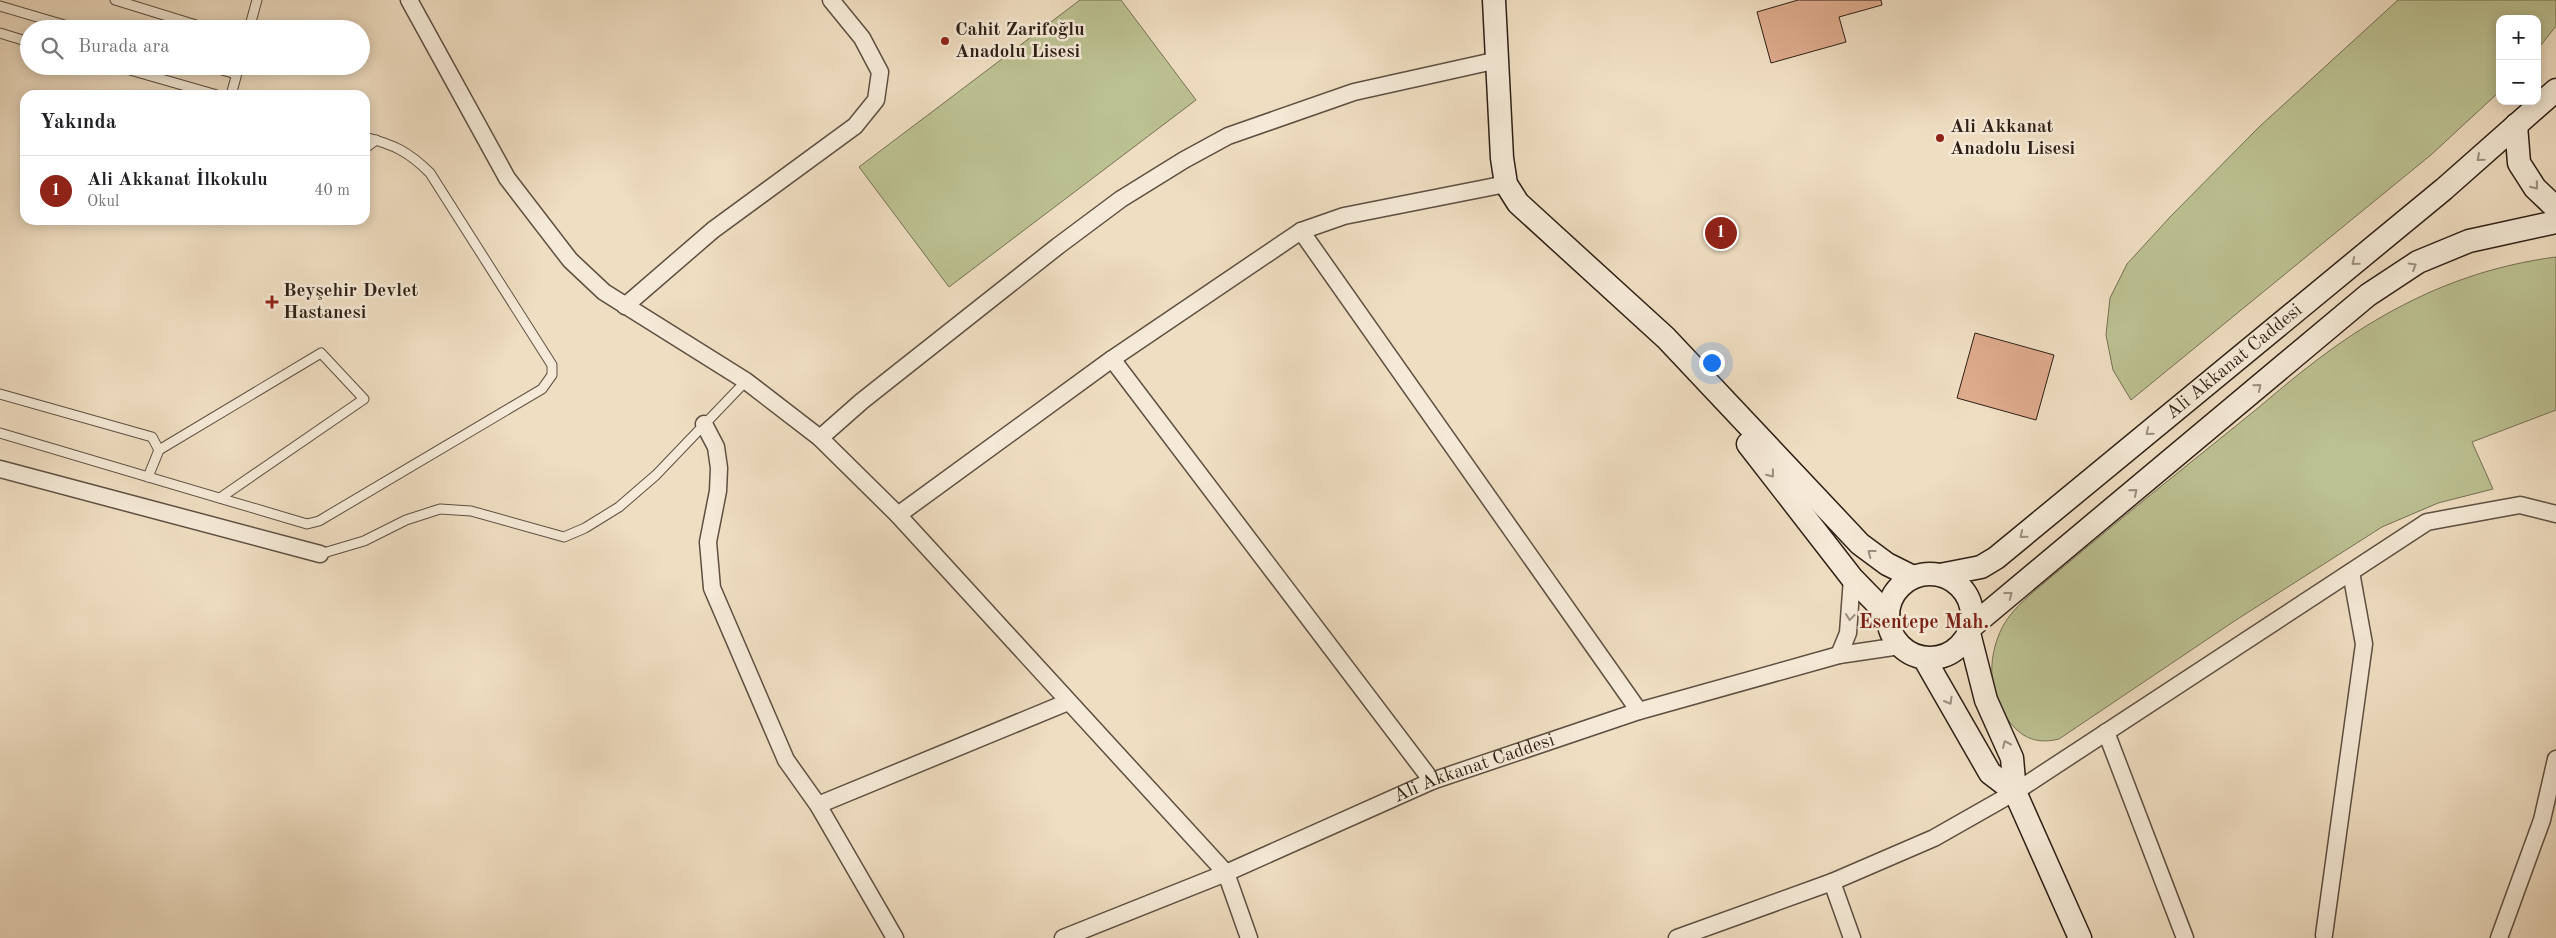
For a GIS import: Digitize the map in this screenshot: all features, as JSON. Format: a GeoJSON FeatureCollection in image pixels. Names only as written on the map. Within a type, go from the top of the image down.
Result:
{"type":"FeatureCollection","features":[{"type":"Feature","properties":{"kind":"main road"},"geometry":{"type":"LineString","coordinates":[[1494,0],[1506,184],[1518,203],[1666,338],[1860,544],[1887,564],[1913,577]]}},
{"type":"Feature","properties":{"kind":"main road","name":"Ali Akkanat Caddesi"},"geometry":{"type":"LineString","coordinates":[[1940,575],[1981,567],[1996,558],[2444,189],[2516,126],[2552,99]]}},
{"type":"Feature","properties":{"kind":"main road"},"geometry":{"type":"LineString","coordinates":[[2516,126],[2519,163],[2535,188],[2556,208]]}},
{"type":"Feature","properties":{"kind":"main road","name":"Ali Akkanat Caddesi"},"geometry":{"type":"LineString","coordinates":[[1970,630],[2368,295],[2418,262],[2470,241],[2556,222]]}},
{"type":"Feature","properties":{"kind":"main road"},"geometry":{"type":"LineString","coordinates":[[1666,338],[1852,578],[1888,615]]}},
{"type":"Feature","properties":{"kind":"main road"},"geometry":{"type":"LineString","coordinates":[[1926,574],[1940,575],[1953,580],[1967,594],[1973,614],[1970,630],[1962,645],[1951,653],[1938,658],[1924,658],[1911,654],[1900,646],[1890,629],[1888,615],[1893,596],[1902,585],[1913,577],[1926,574]]}},
{"type":"Feature","properties":{"kind":"main road"},"geometry":{"type":"LineString","coordinates":[[1970,630],[1986,700],[2012,758],[2015,792],[2080,938]]}},
{"type":"Feature","properties":{"kind":"main road"},"geometry":{"type":"LineString","coordinates":[[1924,658],[1990,773],[2015,792]]}},
{"type":"Feature","properties":{"kind":"street"},"geometry":{"type":"LineString","coordinates":[[409,0],[506,178],[570,260],[604,292],[746,381],[820,438],[898,515],[1226,873],[1249,938]]}},
{"type":"Feature","properties":{"kind":"street"},"geometry":{"type":"LineString","coordinates":[[625,306],[713,230],[855,126],[876,100],[880,72],[862,38],[831,0]]}},
{"type":"Feature","properties":{"kind":"street"},"geometry":{"type":"LineString","coordinates":[[820,438],[862,401],[1058,246],[1121,199],[1191,156],[1228,136],[1354,92],[1498,60]]}},
{"type":"Feature","properties":{"kind":"street"},"geometry":{"type":"LineString","coordinates":[[898,515],[1112,360],[1301,231],[1344,216],[1506,184]]}},
{"type":"Feature","properties":{"kind":"street"},"geometry":{"type":"LineString","coordinates":[[1301,231],[1639,711]]}},
{"type":"Feature","properties":{"kind":"street"},"geometry":{"type":"LineString","coordinates":[[1112,360],[1432,781]]}},
{"type":"Feature","properties":{"kind":"street"},"geometry":{"type":"LineString","coordinates":[[704,424],[716,446],[719,468],[718,491],[708,542],[712,588],[786,760],[818,804],[895,938]]}},
{"type":"Feature","properties":{"kind":"street"},"geometry":{"type":"LineString","coordinates":[[0,469],[320,554]]}},
{"type":"Feature","properties":{"kind":"street"},"geometry":{"type":"LineString","coordinates":[[1677,938],[1832,882],[1934,838],[2015,792],[2427,522],[2520,505],[2556,514]]}},
{"type":"Feature","properties":{"kind":"street"},"geometry":{"type":"LineString","coordinates":[[2325,937],[2364,644],[2351,572]]}},
{"type":"Feature","properties":{"kind":"street"},"geometry":{"type":"LineString","coordinates":[[1839,655],[1848,633],[1852,578]]}},
{"type":"Feature","properties":{"kind":"street","name":"Ali Akkanat Caddesi"},"geometry":{"type":"LineString","coordinates":[[1063,938],[1226,873],[1432,781],[1639,711],[1839,655],[1900,646]]}},
{"type":"Feature","properties":{"kind":"street"},"geometry":{"type":"LineString","coordinates":[[818,804],[1068,702]]}},
{"type":"Feature","properties":{"kind":"street"},"geometry":{"type":"LineString","coordinates":[[2106,732],[2185,938]]}},
{"type":"Feature","properties":{"kind":"street"},"geometry":{"type":"LineString","coordinates":[[2499,938],[2542,820],[2556,759]]}},
{"type":"Feature","properties":{"kind":"street"},"geometry":{"type":"LineString","coordinates":[[1832,882],[1852,938]]}},
{"type":"Feature","properties":{"kind":"lane"},"geometry":{"type":"LineString","coordinates":[[115,0],[180,20]]}},
{"type":"Feature","properties":{"kind":"lane"},"geometry":{"type":"LineString","coordinates":[[251,20],[257,0]]}},
{"type":"Feature","properties":{"kind":"lane"},"geometry":{"type":"LineString","coordinates":[[0,6],[47,20]]}},
{"type":"Feature","properties":{"kind":"lane"},"geometry":{"type":"LineString","coordinates":[[0,34],[20,40]]}},
{"type":"Feature","properties":{"kind":"lane"},"geometry":{"type":"LineString","coordinates":[[148,75],[200,90]]}},
{"type":"Feature","properties":{"kind":"lane"},"geometry":{"type":"LineString","coordinates":[[232,90],[237,75]]}},
{"type":"Feature","properties":{"kind":"lane"},"geometry":{"type":"LineString","coordinates":[[0,432],[307,524],[319,521],[542,389],[552,375],[552,364],[430,173],[412,156],[392,145],[370,138]]}},
{"type":"Feature","properties":{"kind":"lane"},"geometry":{"type":"LineString","coordinates":[[370,144],[376,140]]}},
{"type":"Feature","properties":{"kind":"lane"},"geometry":{"type":"LineString","coordinates":[[148,477],[159,450],[321,353],[364,399],[220,498]]}},
{"type":"Feature","properties":{"kind":"lane"},"geometry":{"type":"LineString","coordinates":[[320,554],[364,541],[406,520],[440,509],[471,511],[564,537],[585,528],[619,507],[656,475],[746,381]]}},
{"type":"Feature","properties":{"kind":"lane"},"geometry":{"type":"LineString","coordinates":[[0,394],[152,437],[159,450]]}},
{"type":"Feature","properties":{"kind":"green space"},"geometry":{"type":"Polygon","coordinates":[[[1080,0],[1121,0],[1196,100],[949,287],[859,167],[1080,0]]]}},
{"type":"Feature","properties":{"kind":"green space"},"geometry":{"type":"Polygon","coordinates":[[[2398,0],[2556,0],[2556,26],[2541,45],[2541,15],[2496,15],[2496,95],[2432,154],[2131,400],[2113,370],[2106,335],[2110,298],[2127,264],[2170,217],[2259,127],[2398,0]]]}},
{"type":"Feature","properties":{"kind":"green space"},"geometry":{"type":"Polygon","coordinates":[[[2556,257],[2556,410],[2472,442],[2493,489],[2438,503],[2382,527],[2236,620],[2059,739],[2042,741],[2031,739],[2017,730],[2007,719],[1995,694],[1992,680],[1992,666],[1997,639],[2013,612],[2050,578],[2303,371],[2366,326],[2403,305],[2466,278],[2510,265],[2556,257]]]}},
{"type":"Feature","properties":{"kind":"building"},"geometry":{"type":"Polygon","coordinates":[[[1798,0],[1881,0],[1882,5],[1839,17],[1846,42],[1771,63],[1757,12],[1798,0]]]}},
{"type":"Feature","properties":{"kind":"building"},"geometry":{"type":"Polygon","coordinates":[[[1975,333],[2054,355],[2036,420],[1957,398],[1975,333]]]}},
{"type":"Feature","properties":{"kind":"place","name":"Cahit Zarifoğlu Anadolu Lisesi"},"geometry":{"type":"Point","coordinates":[945,41]}},
{"type":"Feature","properties":{"kind":"place","name":"Ali Akkanat Anadolu Lisesi"},"geometry":{"type":"Point","coordinates":[1940,138]}},
{"type":"Feature","properties":{"kind":"place","name":"Ali Akkanat İlkokulu"},"geometry":{"type":"Point","coordinates":[1721,233]}},
{"type":"Feature","properties":{"kind":"place","name":"Beyşehir Devlet Hastanesi"},"geometry":{"type":"Point","coordinates":[272,302]}},
{"type":"Feature","properties":{"kind":"district","name":"Esentepe Mah."},"geometry":{"type":"Point","coordinates":[1924,623]}}]}
